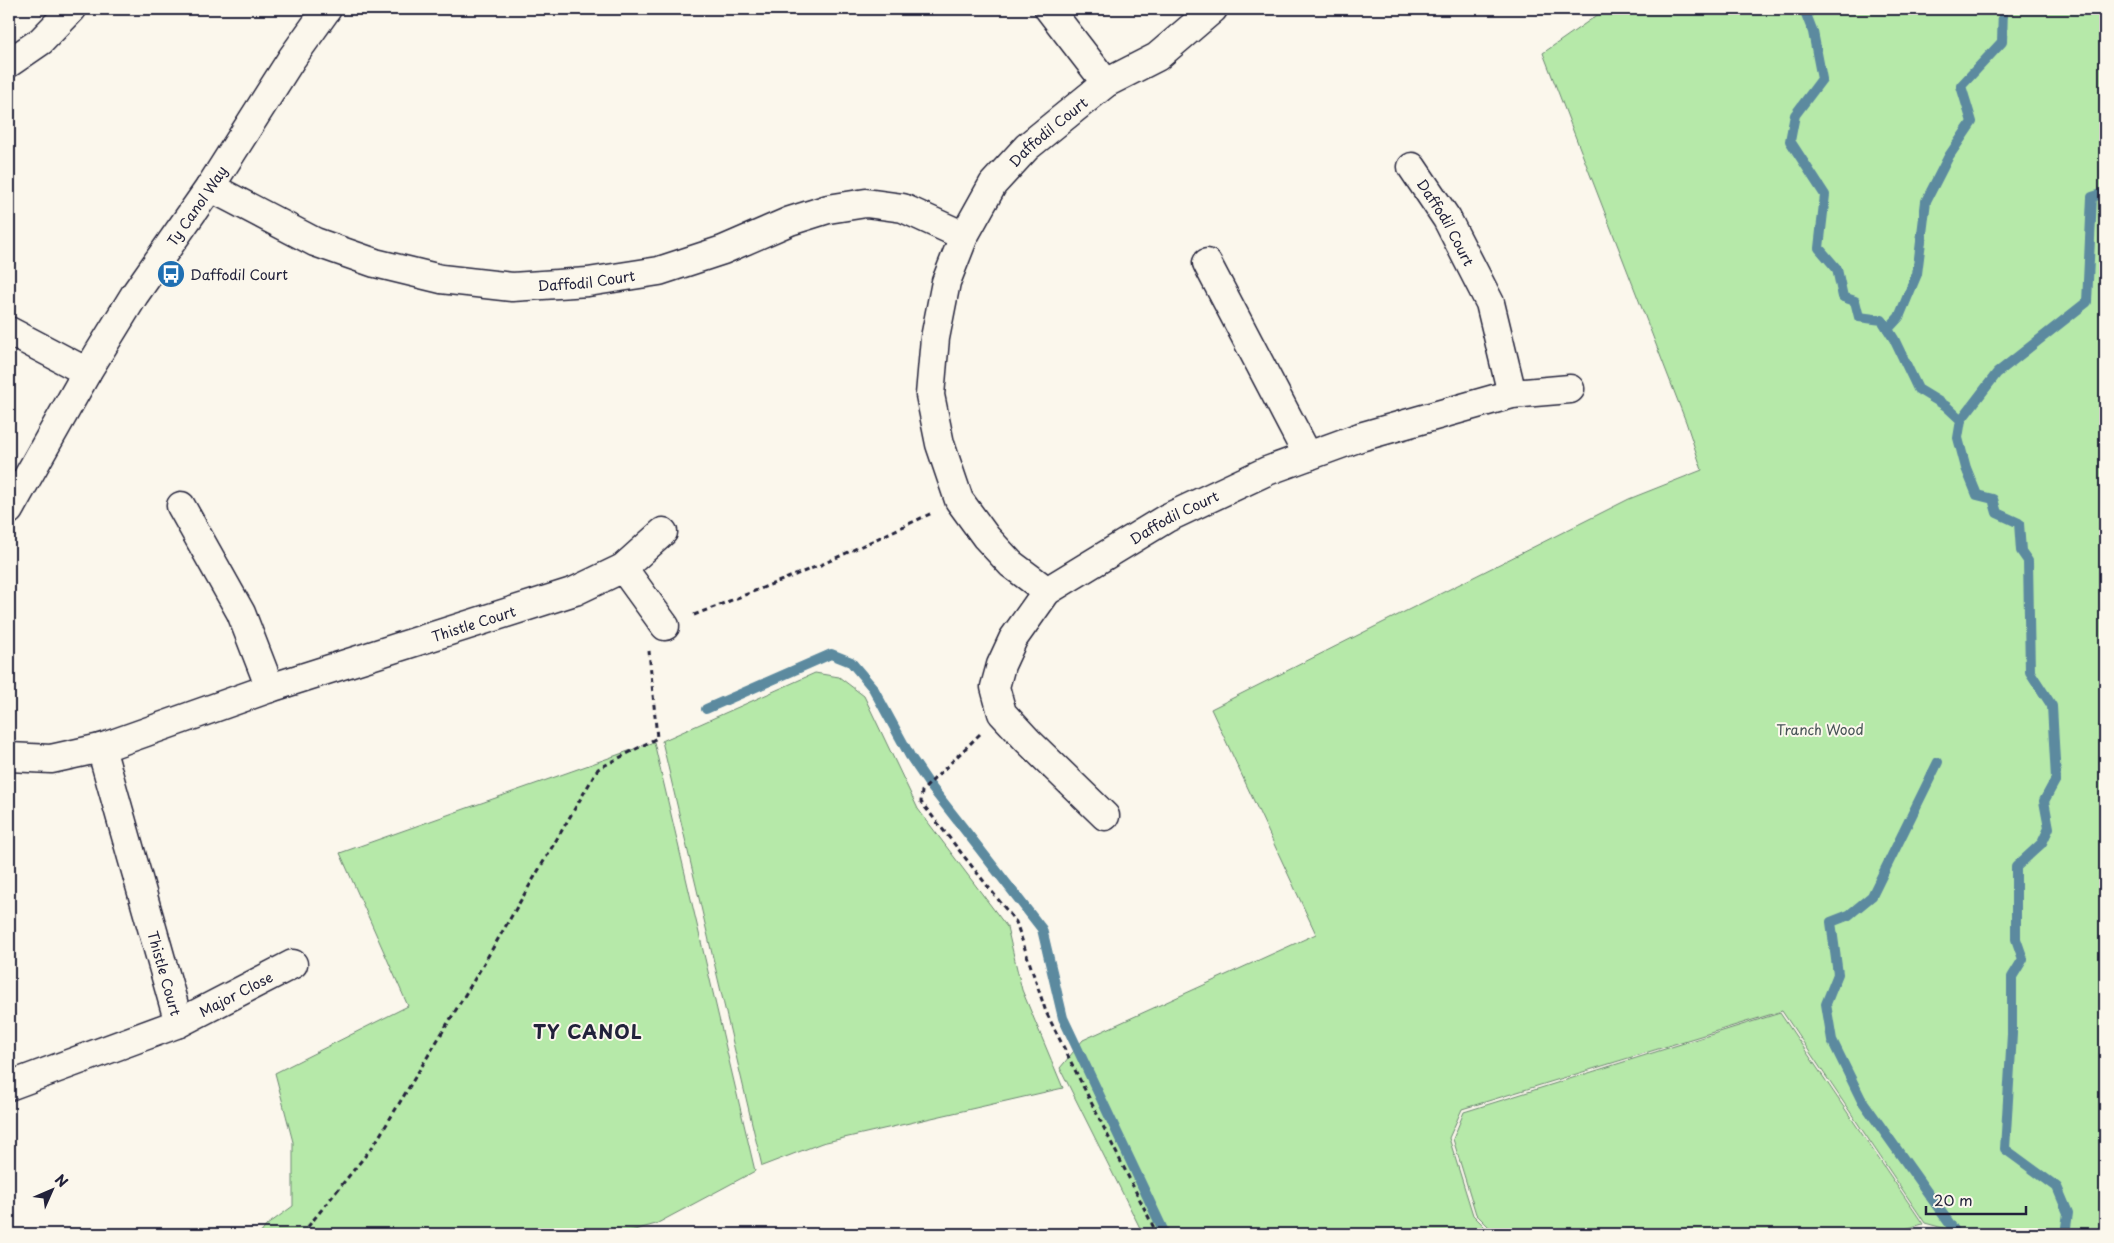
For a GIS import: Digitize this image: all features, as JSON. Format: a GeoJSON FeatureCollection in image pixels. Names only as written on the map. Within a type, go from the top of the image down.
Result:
{"type":"FeatureCollection","features":[{"type":"Feature","properties":{"kind":"street"},"geometry":{"type":"LineString","coordinates":[[9,63],[41,41],[72,9]]}},
{"type":"Feature","properties":{"kind":"street","name":"Ty Canol Way"},"geometry":{"type":"LineString","coordinates":[[9,510],[87,372],[136,294],[210,186],[292,58],[328,9]]}},
{"type":"Feature","properties":{"kind":"street"},"geometry":{"type":"LineString","coordinates":[[1048,9],[1106,83]]}},
{"type":"Feature","properties":{"kind":"street","name":"Daffodil Court"},"geometry":{"type":"LineString","coordinates":[[1047,591],[1011,564],[986,537],[959,500],[940,444],[930,395],[935,338],[946,282],[964,236],[993,184],[1027,147],[1106,83],[1157,57],[1213,9]]}},
{"type":"Feature","properties":{"kind":"street","name":"Daffodil Court"},"geometry":{"type":"LineString","coordinates":[[1412,167],[1447,219],[1490,303],[1512,394]]}},
{"type":"Feature","properties":{"kind":"street","name":"Daffodil Court"},"geometry":{"type":"LineString","coordinates":[[210,186],[315,242],[375,262],[440,279],[512,287],[588,282],[660,271],[723,250],[790,222],[828,209],[866,203],[904,208],[964,236]]}},
{"type":"Feature","properties":{"kind":"street"},"geometry":{"type":"LineString","coordinates":[[1207,263],[1308,456]]}},
{"type":"Feature","properties":{"kind":"street"},"geometry":{"type":"LineString","coordinates":[[9,331],[87,372]]}},
{"type":"Feature","properties":{"kind":"street","name":"Daffodil Court"},"geometry":{"type":"LineString","coordinates":[[1105,816],[1002,713],[995,687],[1001,665],[1013,639],[1047,591],[1167,518],[1266,471],[1360,437],[1512,394],[1570,389]]}},
{"type":"Feature","properties":{"kind":"street"},"geometry":{"type":"LineString","coordinates":[[181,506],[241,613],[270,688]]}},
{"type":"Feature","properties":{"kind":"street","name":"Thistle Court"},"geometry":{"type":"LineString","coordinates":[[9,757],[51,759],[101,748],[270,688],[575,591],[624,568],[663,532]]}},
{"type":"Feature","properties":{"kind":"street"},"geometry":{"type":"LineString","coordinates":[[624,568],[665,626]]}},
{"type":"Feature","properties":{"kind":"street","name":"Thistle Court"},"geometry":{"type":"LineString","coordinates":[[9,1086],[178,1023],[101,748]]}},
{"type":"Feature","properties":{"kind":"street","name":"Major Close"},"geometry":{"type":"LineString","coordinates":[[178,1023],[294,964]]}},
{"type":"Feature","properties":{"kind":"path"},"geometry":{"type":"LineString","coordinates":[[302,1234],[374,1145],[474,980],[598,768],[657,738],[647,632],[823,564],[959,500]]}},
{"type":"Feature","properties":{"kind":"path"},"geometry":{"type":"LineString","coordinates":[[1002,713],[922,791],[921,802],[1016,922],[1046,1012],[1157,1234]]}},
{"type":"Feature","properties":{"kind":"green space","name":"Tranch Wood"},"geometry":{"type":"Polygon","coordinates":[[[1606,9],[2105,9],[2105,1234],[1948,1234],[1943,1228],[1925,1223],[1782,1011],[1462,1109],[1449,1138],[1473,1215],[1492,1234],[1143,1234],[1060,1068],[1083,1040],[1316,934],[1211,709],[1629,499],[1702,470],[1686,422],[1543,53],[1606,9]]]}},
{"type":"Feature","properties":{"kind":"green space"},"geometry":{"type":"Polygon","coordinates":[[[815,673],[839,677],[864,696],[918,809],[1007,927],[1022,990],[1063,1088],[822,1143],[762,1166],[662,741],[815,673]]]}},
{"type":"Feature","properties":{"kind":"green space"},"geometry":{"type":"Polygon","coordinates":[[[654,742],[755,1171],[656,1224],[620,1234],[260,1234],[267,1225],[293,1206],[293,1142],[275,1073],[408,1006],[340,853],[654,742]]]}},
{"type":"Feature","properties":{"kind":"green space"},"geometry":{"type":"Polygon","coordinates":[[[1780,1013],[1923,1224],[1886,1234],[1496,1234],[1476,1214],[1453,1139],[1464,1112],[1780,1013]]]}},
{"type":"Feature","properties":{"kind":"waterway"},"geometry":{"type":"LineString","coordinates":[[1804,9],[1813,32],[1822,79],[1795,115],[1790,141],[1825,195],[1819,248],[1837,269],[1843,297],[1855,301],[1859,317],[1882,320],[1894,339],[1918,389],[1946,406],[1961,420],[1958,438],[1966,468],[1977,495],[1993,499],[1997,513],[2019,523],[2021,551],[2028,561],[2030,672],[2052,706],[2056,779],[2044,801],[2049,828],[2042,843],[2016,867],[2016,939],[2023,959],[2012,977],[2012,1034],[2005,1149],[2057,1187],[2068,1213],[2065,1234]]}},
{"type":"Feature","properties":{"kind":"waterway"},"geometry":{"type":"LineString","coordinates":[[1888,329],[1899,317],[1917,274],[1926,201],[1949,156],[1972,122],[1961,86],[2002,42],[2003,9]]}},
{"type":"Feature","properties":{"kind":"waterway"},"geometry":{"type":"LineString","coordinates":[[1961,420],[1997,373],[2087,302],[2092,197],[2105,193]]}},
{"type":"Feature","properties":{"kind":"waterway"},"geometry":{"type":"LineString","coordinates":[[706,709],[831,654],[851,662],[873,688],[910,756],[929,784],[1042,929],[1063,1018],[1165,1234]]}},
{"type":"Feature","properties":{"kind":"waterway"},"geometry":{"type":"LineString","coordinates":[[1938,762],[1872,896],[1849,915],[1831,922],[1838,974],[1826,1004],[1832,1040],[1861,1099],[1957,1234]]}},
{"type":"Feature","properties":{"kind":"place","name":"Daffodil Court"},"geometry":{"type":"Point","coordinates":[171,274]}},
{"type":"Feature","properties":{"kind":"district","name":"TY CANOL"},"geometry":{"type":"Point","coordinates":[588,1031]}}]}
